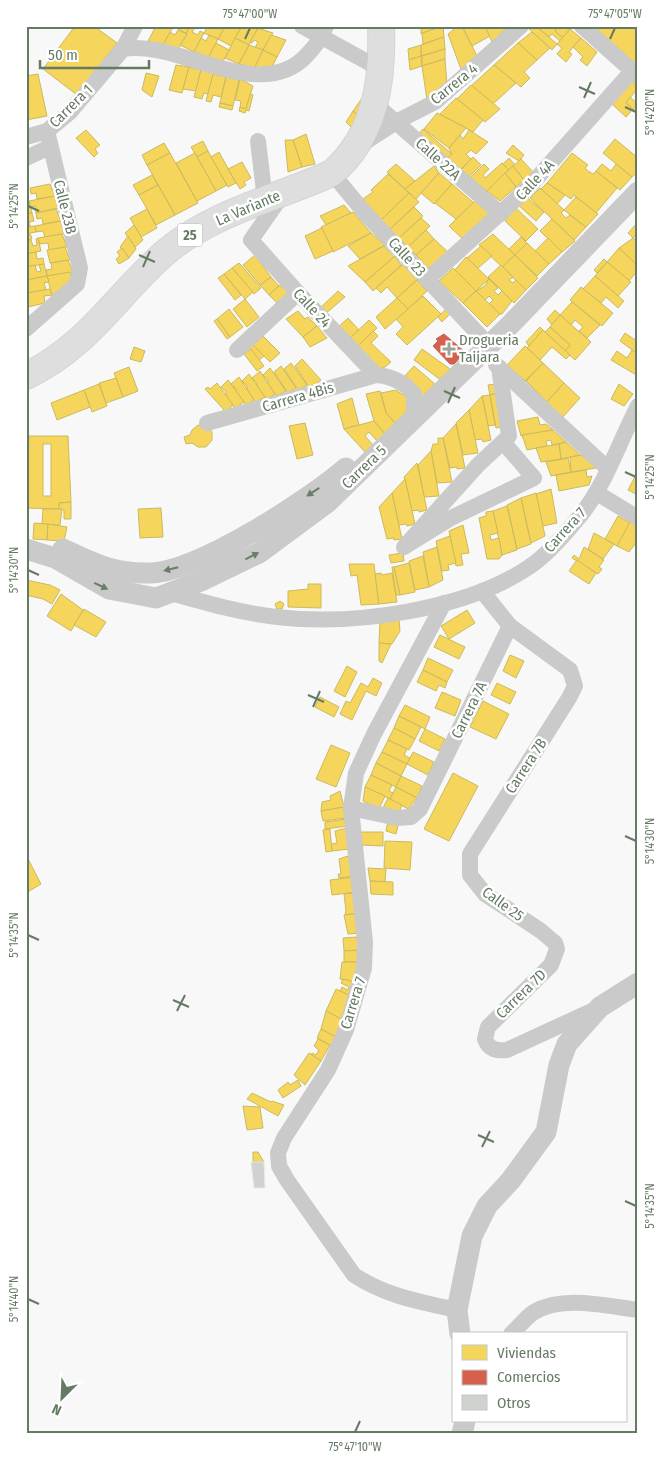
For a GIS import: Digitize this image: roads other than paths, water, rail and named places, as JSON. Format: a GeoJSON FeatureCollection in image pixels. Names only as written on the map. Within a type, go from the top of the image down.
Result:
{"type":"FeatureCollection","features":[{"type":"Feature","properties":{"kind":"main road","name":"La Variante"},"geometry":{"type":"LineString","coordinates":[[26,376],[52,363],[90,332],[168,250],[210,223],[332,173],[347,160],[355,148],[375,104],[382,70],[381,26]]}},
{"type":"Feature","properties":{"kind":"street","name":"Carrera 1"},"geometry":{"type":"LineString","coordinates":[[26,137],[49,139],[123,49],[135,26]]}},
{"type":"Feature","properties":{"kind":"street"},"geometry":{"type":"LineString","coordinates":[[302,26],[323,29],[382,70]]}},
{"type":"Feature","properties":{"kind":"street","name":"Carrera 4"},"geometry":{"type":"LineString","coordinates":[[355,148],[396,122],[434,102],[521,26]]}},
{"type":"Feature","properties":{"kind":"street"},"geometry":{"type":"LineString","coordinates":[[582,26],[635,73]]}},
{"type":"Feature","properties":{"kind":"street"},"geometry":{"type":"LineString","coordinates":[[123,49],[144,48],[247,74],[272,74],[300,63],[323,29]]}},
{"type":"Feature","properties":{"kind":"street","name":"Calle 4A"},"geometry":{"type":"LineString","coordinates":[[428,279],[530,186],[635,73]]}},
{"type":"Feature","properties":{"kind":"street","name":"Calle 22A"},"geometry":{"type":"LineString","coordinates":[[375,104],[501,214]]}},
{"type":"Feature","properties":{"kind":"street"},"geometry":{"type":"LineString","coordinates":[[26,158],[49,139]]}},
{"type":"Feature","properties":{"kind":"street","name":"Calle 23B"},"geometry":{"type":"LineString","coordinates":[[26,329],[77,284],[80,268],[49,139]]}},
{"type":"Feature","properties":{"kind":"street"},"geometry":{"type":"LineString","coordinates":[[258,141],[275,196]]}},
{"type":"Feature","properties":{"kind":"street","name":"Calle 23"},"geometry":{"type":"LineString","coordinates":[[332,173],[365,213],[428,279],[499,367],[608,469]]}},
{"type":"Feature","properties":{"kind":"street","name":"Carrera 5"},"geometry":{"type":"LineString","coordinates":[[26,540],[56,546],[105,569],[152,573],[177,568],[242,538],[332,480],[483,346],[638,180]]}},
{"type":"Feature","properties":{"kind":"street","name":"Carrera 5"},"geometry":{"type":"LineString","coordinates":[[26,549],[54,558],[109,590],[156,598],[201,581],[258,553],[328,502],[638,192]]}},
{"type":"Feature","properties":{"kind":"street","name":"Calle 24"},"geometry":{"type":"LineString","coordinates":[[275,196],[251,240],[298,293],[383,376],[406,386],[414,394],[414,408]]}},
{"type":"Feature","properties":{"kind":"street"},"geometry":{"type":"LineString","coordinates":[[237,350],[298,293]]}},
{"type":"Feature","properties":{"kind":"street"},"geometry":{"type":"LineString","coordinates":[[499,367],[509,436],[472,471],[404,547],[451,518],[534,478],[503,442]]}},
{"type":"Feature","properties":{"kind":"street","name":"Carrera 4Bis"},"geometry":{"type":"LineString","coordinates":[[207,423],[383,376]]}},
{"type":"Feature","properties":{"kind":"street","name":"Carrera 7"},"geometry":{"type":"LineString","coordinates":[[171,593],[224,608],[279,617],[316,619],[390,615],[444,604],[482,591],[530,567],[580,516],[596,493],[633,427],[638,406]]}},
{"type":"Feature","properties":{"kind":"street"},"geometry":{"type":"LineString","coordinates":[[596,493],[638,518]]}},
{"type":"Feature","properties":{"kind":"street"},"geometry":{"type":"LineString","coordinates":[[482,591],[510,626]]}},
{"type":"Feature","properties":{"kind":"street","name":"Carrera 7"},"geometry":{"type":"LineString","coordinates":[[444,604],[356,773],[351,808],[365,942],[364,968],[346,1030],[328,1070],[284,1138],[278,1153],[279,1166],[287,1180],[354,1275],[367,1284],[400,1298],[457,1310]]}},
{"type":"Feature","properties":{"kind":"street","name":"Carrera 7B"},"geometry":{"type":"LineString","coordinates":[[470,854],[575,686],[573,674],[565,664],[510,626]]}},
{"type":"Feature","properties":{"kind":"street","name":"Carrera 7A"},"geometry":{"type":"LineString","coordinates":[[351,808],[397,818],[411,818],[420,809],[510,626]]}},
{"type":"Feature","properties":{"kind":"street","name":"Calle 25"},"geometry":{"type":"LineString","coordinates":[[470,854],[470,875],[485,894],[541,930],[555,943]]}},
{"type":"Feature","properties":{"kind":"street","name":"Carrera 7D"},"geometry":{"type":"LineString","coordinates":[[555,943],[556,956],[551,965],[488,1027],[485,1032],[487,1044],[498,1051],[508,1050],[600,1007]]}},
{"type":"Feature","properties":{"kind":"street"},"geometry":{"type":"LineString","coordinates":[[460,1332],[457,1310],[472,1236],[487,1206],[511,1180],[546,1132],[558,1065],[568,1044],[600,1007],[638,983]]}},
{"type":"Feature","properties":{"kind":"street"},"geometry":{"type":"LineString","coordinates":[[513,1332],[534,1312],[555,1304],[568,1303],[638,1310]]}},
{"type":"Feature","properties":{"kind":"place","name":"Drogueria Taijara"},"geometry":{"type":"Point","coordinates":[449,349]}}]}
